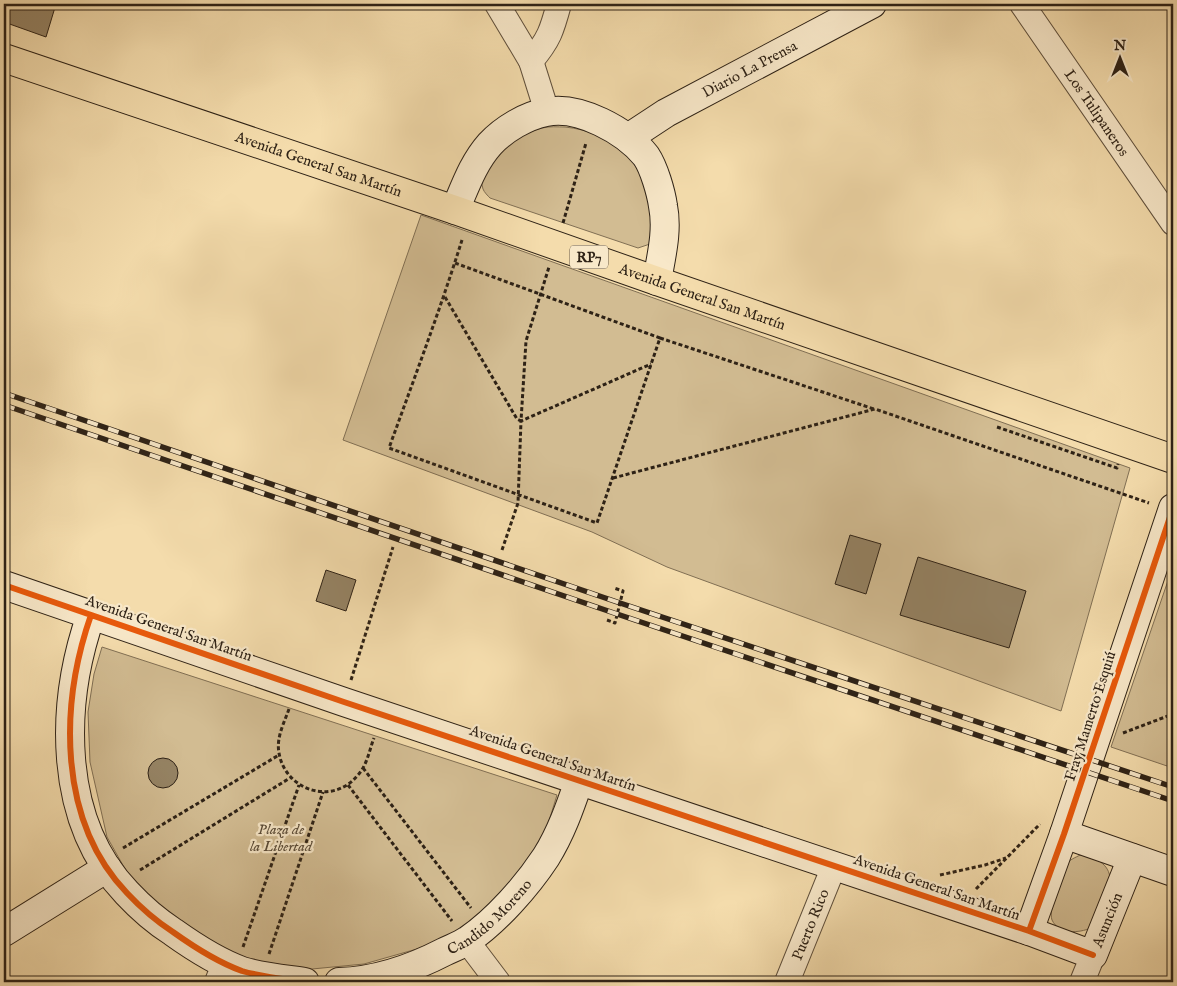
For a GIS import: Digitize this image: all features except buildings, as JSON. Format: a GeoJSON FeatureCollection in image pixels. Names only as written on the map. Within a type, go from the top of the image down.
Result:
{"type":"FeatureCollection","features":[{"type":"Feature","properties":{"kind":"main road","name":"Avenida General San Martín"},"geometry":{"type":"LineString","coordinates":[[4,58],[455,210],[1173,458]]}},
{"type":"Feature","properties":{"kind":"street"},"geometry":{"type":"LineString","coordinates":[[497,4],[531,62],[547,112]]}},
{"type":"Feature","properties":{"kind":"street"},"geometry":{"type":"LineString","coordinates":[[531,62],[546,44],[553,29],[558,4]]}},
{"type":"Feature","properties":{"kind":"street","name":"Diario La Prensa"},"geometry":{"type":"LineString","coordinates":[[628,138],[666,113],[872,4]]}},
{"type":"Feature","properties":{"kind":"street","name":"Los Tulipaneros"},"geometry":{"type":"LineString","coordinates":[[1022,4],[1173,223]]}},
{"type":"Feature","properties":{"kind":"street"},"geometry":{"type":"LineString","coordinates":[[455,210],[473,167],[490,143],[517,123],[547,112],[568,112],[594,118],[628,138],[647,158],[658,183],[664,207],[664,243],[657,281]]}},
{"type":"Feature","properties":{"kind":"street","name":"Fray Mamerto Esquiú"},"geometry":{"type":"LineString","coordinates":[[1029,931],[1053,829],[1094,743],[1173,510]]}},
{"type":"Feature","properties":{"kind":"street","name":"Avenida General San Martín"},"geometry":{"type":"LineString","coordinates":[[4,585],[344,702],[382,713],[1029,931],[1093,955]]}},
{"type":"Feature","properties":{"kind":"street"},"geometry":{"type":"LineString","coordinates":[[90,615],[82,638],[70,706],[70,751],[74,790],[87,831],[109,870],[126,892],[156,920],[226,971],[261,979],[305,982]]}},
{"type":"Feature","properties":{"kind":"street","name":"Candido Moreno"},"geometry":{"type":"LineString","coordinates":[[339,982],[371,979],[400,971],[431,959],[476,934],[497,916],[546,858],[565,821],[579,780]]}},
{"type":"Feature","properties":{"kind":"street"},"geometry":{"type":"LineString","coordinates":[[1053,829],[1173,872]]}},
{"type":"Feature","properties":{"kind":"street","name":"Asunción"},"geometry":{"type":"LineString","coordinates":[[1082,982],[1132,858]]}},
{"type":"Feature","properties":{"kind":"street","name":"Puerto Rico"},"geometry":{"type":"LineString","coordinates":[[787,982],[834,866]]}},
{"type":"Feature","properties":{"kind":"street"},"geometry":{"type":"LineString","coordinates":[[4,932],[109,870]]}},
{"type":"Feature","properties":{"kind":"street"},"geometry":{"type":"LineString","coordinates":[[476,934],[498,982]]}},
{"type":"Feature","properties":{"kind":"path"},"geometry":{"type":"LineString","coordinates":[[502,550],[519,495],[526,341],[594,118]]}},
{"type":"Feature","properties":{"kind":"path"},"geometry":{"type":"LineString","coordinates":[[462,240],[444,297],[389,448],[596,523],[660,338]]}},
{"type":"Feature","properties":{"kind":"path"},"geometry":{"type":"LineString","coordinates":[[455,263],[660,338],[1173,510]]}},
{"type":"Feature","properties":{"kind":"path"},"geometry":{"type":"LineString","coordinates":[[444,297],[517,419],[521,421]]}},
{"type":"Feature","properties":{"kind":"path"},"geometry":{"type":"LineString","coordinates":[[521,421],[652,364]]}},
{"type":"Feature","properties":{"kind":"path"},"geometry":{"type":"LineString","coordinates":[[612,478],[875,409]]}},
{"type":"Feature","properties":{"kind":"path"},"geometry":{"type":"LineString","coordinates":[[344,702],[393,547]]}},
{"type":"Feature","properties":{"kind":"path"},"geometry":{"type":"LineString","coordinates":[[607,620],[615,623],[623,591],[614,588]]}},
{"type":"Feature","properties":{"kind":"path"},"geometry":{"type":"LineString","coordinates":[[298,685],[280,735],[279,755],[282,765],[290,778],[316,792],[332,791],[348,784],[358,776],[363,768],[382,713]]}},
{"type":"Feature","properties":{"kind":"path"},"geometry":{"type":"LineString","coordinates":[[1094,743],[1173,714]]}},
{"type":"Feature","properties":{"kind":"path"},"geometry":{"type":"LineString","coordinates":[[109,870],[279,755]]}},
{"type":"Feature","properties":{"kind":"path"},"geometry":{"type":"LineString","coordinates":[[363,768],[476,934]]}},
{"type":"Feature","properties":{"kind":"path"},"geometry":{"type":"LineString","coordinates":[[109,870],[290,778]]}},
{"type":"Feature","properties":{"kind":"path"},"geometry":{"type":"LineString","coordinates":[[226,971],[299,784]]}},
{"type":"Feature","properties":{"kind":"path"},"geometry":{"type":"LineString","coordinates":[[348,784],[476,934]]}},
{"type":"Feature","properties":{"kind":"path"},"geometry":{"type":"LineString","coordinates":[[261,979],[323,792]]}},
{"type":"Feature","properties":{"kind":"path"},"geometry":{"type":"LineString","coordinates":[[933,876],[985,865],[1008,857],[1053,829]]}},
{"type":"Feature","properties":{"kind":"path"},"geometry":{"type":"LineString","coordinates":[[958,907],[1008,857]]}},
{"type":"Feature","properties":{"kind":"green space"},"geometry":{"type":"Polygon","coordinates":[[[548,127],[565,127],[596,134],[621,149],[631,160],[645,185],[653,214],[654,224],[650,244],[638,248],[490,198],[485,193],[482,179],[485,169],[501,150],[533,131],[548,127]]]}},
{"type":"Feature","properties":{"kind":"green space"},"geometry":{"type":"Polygon","coordinates":[[[421,215],[1130,468],[1061,711],[667,567],[592,532],[343,440],[421,215]]]}},
{"type":"Feature","properties":{"kind":"green space"},"geometry":{"type":"Polygon","coordinates":[[[1173,566],[1173,768],[1111,747],[1173,566]]]}},
{"type":"Feature","properties":{"kind":"green space","name":"Plaza de la Libertad"},"geometry":{"type":"Polygon","coordinates":[[[102,647],[557,795],[544,837],[520,875],[468,929],[431,945],[364,964],[312,969],[247,960],[202,941],[133,883],[107,837],[90,762],[88,712],[94,674],[102,647]]]}},
{"type":"Feature","properties":{"kind":"green space"},"geometry":{"type":"Polygon","coordinates":[[[1080,855],[1096,859],[1104,865],[1110,880],[1105,897],[1091,928],[1070,932],[1055,925],[1051,915],[1064,869],[1070,861],[1080,855]]]}},
{"type":"Feature","properties":{"kind":"railway"},"geometry":{"type":"LineString","coordinates":[[4,393],[620,603],[1173,787]]}},
{"type":"Feature","properties":{"kind":"railway"},"geometry":{"type":"LineString","coordinates":[[4,405],[1173,801]]}},
{"type":"Feature","properties":{"kind":"cycle path"},"geometry":{"type":"LineString","coordinates":[[1029,931],[1064,834],[1173,508]]}},
{"type":"Feature","properties":{"kind":"cycle path"},"geometry":{"type":"LineString","coordinates":[[4,585],[344,702],[1029,931],[1093,955]]}},
{"type":"Feature","properties":{"kind":"cycle path"},"geometry":{"type":"LineString","coordinates":[[91,615],[81,650],[74,686],[70,723],[71,760],[77,796],[87,831],[104,864],[127,893],[143,909],[167,928],[206,954],[242,971],[305,982]]}}]}
